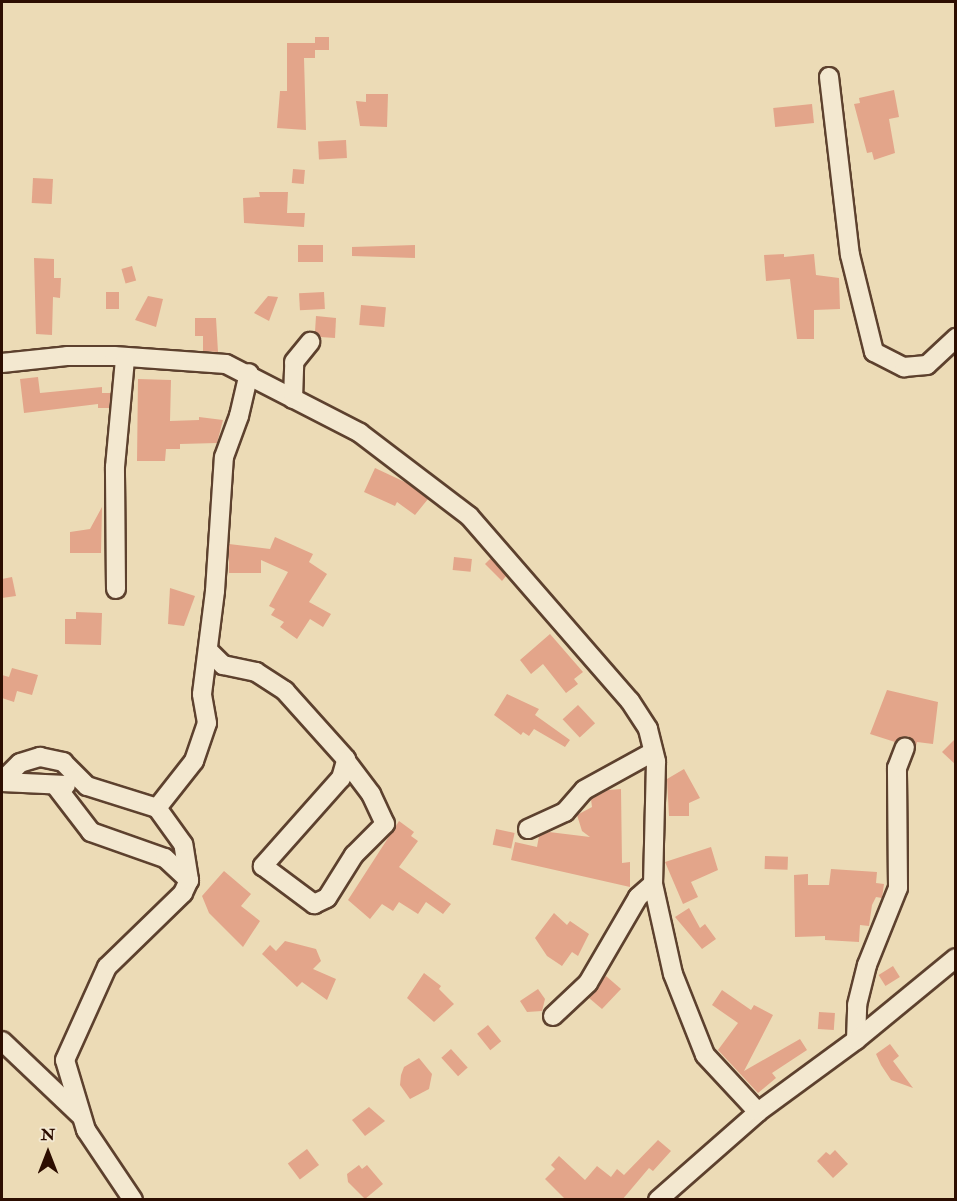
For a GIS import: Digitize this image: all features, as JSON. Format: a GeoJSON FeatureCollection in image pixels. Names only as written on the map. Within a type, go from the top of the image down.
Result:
{"type":"FeatureCollection","features":[{"type":"Feature","properties":{"kind":"street"},"geometry":{"type":"LineString","coordinates":[[829,77],[850,255],[874,352],[904,367],[927,365],[956,338]]}},
{"type":"Feature","properties":{"kind":"street"},"geometry":{"type":"LineString","coordinates":[[293,399],[290,379],[294,362],[310,342]]}},
{"type":"Feature","properties":{"kind":"street"},"geometry":{"type":"LineString","coordinates":[[2,363],[67,356],[114,356],[125,360],[226,364],[249,373],[293,399],[360,433],[469,516],[630,701],[648,729],[654,752],[657,804],[653,884],[673,974],[705,1055],[758,1112]]}},
{"type":"Feature","properties":{"kind":"street"},"geometry":{"type":"LineString","coordinates":[[116,589],[115,467],[125,360]]}},
{"type":"Feature","properties":{"kind":"street"},"geometry":{"type":"LineString","coordinates":[[157,808],[194,760],[207,723],[202,694],[209,651],[224,457],[239,416],[249,373]]}},
{"type":"Feature","properties":{"kind":"street"},"geometry":{"type":"LineString","coordinates":[[209,651],[223,664],[256,672],[285,691],[330,737],[371,795],[386,824],[354,855],[327,898],[314,904],[263,866],[341,778],[346,761]]}},
{"type":"Feature","properties":{"kind":"street"},"geometry":{"type":"LineString","coordinates":[[856,1040],[857,1005],[867,965],[898,888],[897,768],[905,747]]}},
{"type":"Feature","properties":{"kind":"street"},"geometry":{"type":"LineString","coordinates":[[528,829],[565,812],[584,790],[654,752]]}},
{"type":"Feature","properties":{"kind":"street"},"geometry":{"type":"LineString","coordinates":[[2,781],[20,763],[40,757],[63,762],[87,786]]}},
{"type":"Feature","properties":{"kind":"street"},"geometry":{"type":"LineString","coordinates":[[2,781],[87,786],[157,808],[183,844],[189,880],[183,893],[107,968],[65,1060],[43,1081]]}},
{"type":"Feature","properties":{"kind":"street"},"geometry":{"type":"LineString","coordinates":[[55,785],[91,832],[165,858],[189,880]]}},
{"type":"Feature","properties":{"kind":"street"},"geometry":{"type":"LineString","coordinates":[[553,1016],[588,983],[638,897],[653,884]]}},
{"type":"Feature","properties":{"kind":"street"},"geometry":{"type":"LineString","coordinates":[[658,1200],[758,1112],[856,1040],[956,958]]}},
{"type":"Feature","properties":{"kind":"street"},"geometry":{"type":"LineString","coordinates":[[2,1041],[82,1118]]}},
{"type":"Feature","properties":{"kind":"street"},"geometry":{"type":"LineString","coordinates":[[65,1060],[86,1130],[133,1200]]}},
{"type":"Feature","properties":{"kind":"building"},"geometry":{"type":"Polygon","coordinates":[[[315,37],[329,37],[329,50],[315,50],[315,37]]]}},
{"type":"Feature","properties":{"kind":"building"},"geometry":{"type":"Polygon","coordinates":[[[287,43],[315,43],[315,58],[304,58],[306,130],[277,128],[280,91],[287,91],[287,43]]]}},
{"type":"Feature","properties":{"kind":"building"},"geometry":{"type":"Polygon","coordinates":[[[894,90],[899,117],[889,119],[895,153],[874,160],[872,152],[867,153],[854,104],[860,103],[859,98],[894,90]]]}},
{"type":"Feature","properties":{"kind":"building"},"geometry":{"type":"Polygon","coordinates":[[[366,94],[388,94],[387,127],[360,126],[356,101],[366,102],[366,94]]]}},
{"type":"Feature","properties":{"kind":"building"},"geometry":{"type":"Polygon","coordinates":[[[812,104],[814,123],[775,127],[773,108],[812,104]]]}},
{"type":"Feature","properties":{"kind":"building"},"geometry":{"type":"Polygon","coordinates":[[[346,140],[347,158],[319,159],[318,141],[346,140]]]}},
{"type":"Feature","properties":{"kind":"building"},"geometry":{"type":"Polygon","coordinates":[[[293,169],[305,170],[304,184],[292,183],[293,169]]]}},
{"type":"Feature","properties":{"kind":"building"},"geometry":{"type":"Polygon","coordinates":[[[33,178],[53,179],[52,204],[32,203],[33,178]]]}},
{"type":"Feature","properties":{"kind":"building"},"geometry":{"type":"Polygon","coordinates":[[[259,192],[288,192],[287,213],[305,213],[304,227],[244,223],[243,198],[260,197],[259,192]]]}},
{"type":"Feature","properties":{"kind":"building"},"geometry":{"type":"Polygon","coordinates":[[[298,245],[323,245],[323,262],[298,262],[298,245]]]}},
{"type":"Feature","properties":{"kind":"building"},"geometry":{"type":"Polygon","coordinates":[[[415,245],[415,258],[352,256],[352,247],[415,245]]]}},
{"type":"Feature","properties":{"kind":"building"},"geometry":{"type":"Polygon","coordinates":[[[784,254],[784,257],[814,254],[816,275],[839,278],[840,309],[814,310],[814,339],[797,339],[790,279],[766,281],[764,255],[784,254]]]}},
{"type":"Feature","properties":{"kind":"building"},"geometry":{"type":"Polygon","coordinates":[[[34,258],[54,259],[54,278],[61,278],[60,298],[53,297],[52,335],[36,334],[34,258]]]}},
{"type":"Feature","properties":{"kind":"building"},"geometry":{"type":"Polygon","coordinates":[[[132,266],[136,280],[126,283],[121,269],[132,266]]]}},
{"type":"Feature","properties":{"kind":"building"},"geometry":{"type":"Polygon","coordinates":[[[106,292],[119,292],[119,309],[106,309],[106,292]]]}},
{"type":"Feature","properties":{"kind":"building"},"geometry":{"type":"Polygon","coordinates":[[[324,292],[325,309],[300,310],[299,293],[324,292]]]}},
{"type":"Feature","properties":{"kind":"building"},"geometry":{"type":"Polygon","coordinates":[[[148,296],[163,299],[156,327],[135,320],[148,296]]]}},
{"type":"Feature","properties":{"kind":"building"},"geometry":{"type":"Polygon","coordinates":[[[268,296],[278,297],[269,321],[254,313],[268,296]]]}},
{"type":"Feature","properties":{"kind":"building"},"geometry":{"type":"Polygon","coordinates":[[[361,305],[386,307],[384,327],[359,325],[361,305]]]}},
{"type":"Feature","properties":{"kind":"building"},"geometry":{"type":"Polygon","coordinates":[[[316,316],[336,318],[335,338],[320,337],[315,332],[316,316]]]}},
{"type":"Feature","properties":{"kind":"building"},"geometry":{"type":"Polygon","coordinates":[[[195,318],[216,318],[218,352],[203,351],[203,336],[195,336],[195,318]]]}},
{"type":"Feature","properties":{"kind":"building"},"geometry":{"type":"Polygon","coordinates":[[[38,377],[40,393],[102,387],[102,393],[111,393],[109,408],[98,408],[98,404],[24,413],[20,379],[38,377]]]}},
{"type":"Feature","properties":{"kind":"building"},"geometry":{"type":"Polygon","coordinates":[[[138,379],[171,380],[170,421],[199,420],[199,417],[223,420],[217,443],[180,444],[180,449],[166,449],[165,461],[137,461],[138,379]]]}},
{"type":"Feature","properties":{"kind":"building"},"geometry":{"type":"Polygon","coordinates":[[[375,468],[407,483],[428,499],[415,515],[397,502],[395,506],[364,492],[375,468]]]}},
{"type":"Feature","properties":{"kind":"building"},"geometry":{"type":"Polygon","coordinates":[[[102,507],[101,553],[70,553],[70,532],[90,529],[102,507]]]}},
{"type":"Feature","properties":{"kind":"building"},"geometry":{"type":"Polygon","coordinates":[[[275,537],[313,554],[309,562],[327,574],[309,602],[331,614],[323,627],[310,619],[297,639],[280,627],[284,622],[271,615],[275,609],[269,606],[288,572],[261,560],[261,573],[229,573],[229,544],[270,549],[275,537]]]}},
{"type":"Feature","properties":{"kind":"building"},"geometry":{"type":"Polygon","coordinates":[[[454,557],[472,559],[471,572],[453,570],[454,557]]]}},
{"type":"Feature","properties":{"kind":"building"},"geometry":{"type":"Polygon","coordinates":[[[491,558],[506,576],[502,581],[485,564],[491,558]]]}},
{"type":"Feature","properties":{"kind":"building"},"geometry":{"type":"Polygon","coordinates":[[[12,577],[16,596],[2,598],[2,579],[12,577]]]}},
{"type":"Feature","properties":{"kind":"building"},"geometry":{"type":"Polygon","coordinates":[[[170,588],[195,596],[184,626],[168,624],[170,588]]]}},
{"type":"Feature","properties":{"kind":"building"},"geometry":{"type":"Polygon","coordinates":[[[76,612],[102,613],[101,645],[65,644],[65,619],[76,619],[76,612]]]}},
{"type":"Feature","properties":{"kind":"building"},"geometry":{"type":"Polygon","coordinates":[[[550,634],[583,672],[574,679],[578,684],[566,693],[543,664],[531,674],[520,660],[550,634]]]}},
{"type":"Feature","properties":{"kind":"building"},"geometry":{"type":"Polygon","coordinates":[[[12,668],[38,675],[32,695],[17,691],[14,702],[2,698],[2,675],[9,677],[12,668]]]}},
{"type":"Feature","properties":{"kind":"building"},"geometry":{"type":"Polygon","coordinates":[[[887,690],[938,702],[933,744],[917,742],[916,746],[908,736],[895,742],[870,734],[887,690]]]}},
{"type":"Feature","properties":{"kind":"building"},"geometry":{"type":"Polygon","coordinates":[[[507,694],[539,709],[535,715],[570,740],[565,747],[534,729],[529,736],[523,732],[521,735],[494,715],[507,694]]]}},
{"type":"Feature","properties":{"kind":"building"},"geometry":{"type":"Polygon","coordinates":[[[578,705],[595,723],[580,738],[563,719],[578,705]]]}},
{"type":"Feature","properties":{"kind":"building"},"geometry":{"type":"Polygon","coordinates":[[[956,738],[956,765],[942,752],[956,738]]]}},
{"type":"Feature","properties":{"kind":"building"},"geometry":{"type":"Polygon","coordinates":[[[684,769],[700,798],[689,803],[689,816],[669,816],[667,779],[684,769]]]}},
{"type":"Feature","properties":{"kind":"building"},"geometry":{"type":"Polygon","coordinates":[[[621,789],[622,863],[630,862],[630,887],[511,860],[515,842],[537,847],[539,836],[549,832],[590,837],[582,831],[577,815],[592,807],[591,799],[608,790],[621,789]]]}},
{"type":"Feature","properties":{"kind":"building"},"geometry":{"type":"Polygon","coordinates":[[[399,821],[414,832],[411,836],[418,841],[399,867],[451,904],[443,914],[426,902],[418,914],[399,902],[393,911],[382,904],[370,919],[348,900],[399,821]]]}},
{"type":"Feature","properties":{"kind":"building"},"geometry":{"type":"Polygon","coordinates":[[[496,829],[515,833],[511,849],[493,845],[496,829]]]}},
{"type":"Feature","properties":{"kind":"building"},"geometry":{"type":"Polygon","coordinates":[[[711,847],[718,870],[691,882],[698,897],[683,904],[665,862],[711,847]]]}},
{"type":"Feature","properties":{"kind":"building"},"geometry":{"type":"Polygon","coordinates":[[[765,856],[788,857],[788,870],[765,869],[765,856]]]}},
{"type":"Feature","properties":{"kind":"building"},"geometry":{"type":"Polygon","coordinates":[[[831,869],[877,872],[876,883],[884,884],[882,898],[876,897],[872,905],[869,926],[860,925],[859,942],[825,940],[825,936],[795,937],[794,875],[808,874],[808,885],[829,885],[831,869]]]}},
{"type":"Feature","properties":{"kind":"building"},"geometry":{"type":"Polygon","coordinates":[[[224,871],[251,894],[241,906],[260,921],[243,947],[209,913],[202,896],[224,871]]]}},
{"type":"Feature","properties":{"kind":"building"},"geometry":{"type":"Polygon","coordinates":[[[689,908],[700,928],[705,924],[716,939],[702,949],[675,917],[689,908]]]}},
{"type":"Feature","properties":{"kind":"building"},"geometry":{"type":"Polygon","coordinates":[[[554,913],[567,925],[570,921],[589,934],[578,956],[572,952],[562,966],[547,956],[535,938],[554,913]]]}},
{"type":"Feature","properties":{"kind":"building"},"geometry":{"type":"Polygon","coordinates":[[[285,941],[316,949],[321,961],[313,969],[336,979],[327,1000],[302,982],[297,987],[262,954],[270,945],[276,951],[285,941]]]}},
{"type":"Feature","properties":{"kind":"building"},"geometry":{"type":"Polygon","coordinates":[[[893,966],[900,977],[885,986],[879,975],[893,966]]]}},
{"type":"Feature","properties":{"kind":"building"},"geometry":{"type":"Polygon","coordinates":[[[424,973],[441,986],[439,989],[454,1004],[434,1022],[407,998],[424,973]]]}},
{"type":"Feature","properties":{"kind":"building"},"geometry":{"type":"Polygon","coordinates":[[[606,976],[621,989],[602,1009],[589,998],[606,976]]]}},
{"type":"Feature","properties":{"kind":"building"},"geometry":{"type":"Polygon","coordinates":[[[538,989],[545,999],[542,1011],[527,1012],[520,1001],[538,989]]]}},
{"type":"Feature","properties":{"kind":"building"},"geometry":{"type":"Polygon","coordinates":[[[722,990],[751,1010],[754,1005],[773,1015],[744,1071],[800,1039],[807,1050],[772,1073],[776,1078],[758,1093],[718,1050],[738,1023],[712,1005],[722,990]]]}},
{"type":"Feature","properties":{"kind":"building"},"geometry":{"type":"Polygon","coordinates":[[[819,1012],[835,1013],[834,1030],[818,1029],[819,1012]]]}},
{"type":"Feature","properties":{"kind":"building"},"geometry":{"type":"Polygon","coordinates":[[[488,1025],[501,1041],[490,1050],[477,1034],[488,1025]]]}},
{"type":"Feature","properties":{"kind":"building"},"geometry":{"type":"Polygon","coordinates":[[[890,1044],[899,1056],[893,1061],[913,1088],[891,1080],[881,1065],[876,1054],[890,1044]]]}},
{"type":"Feature","properties":{"kind":"building"},"geometry":{"type":"Polygon","coordinates":[[[451,1049],[468,1068],[458,1076],[441,1058],[451,1049]]]}},
{"type":"Feature","properties":{"kind":"building"},"geometry":{"type":"Polygon","coordinates":[[[419,1058],[432,1074],[429,1089],[410,1099],[400,1085],[401,1075],[404,1067],[419,1058]]]}},
{"type":"Feature","properties":{"kind":"building"},"geometry":{"type":"Polygon","coordinates":[[[369,1107],[385,1121],[365,1136],[352,1120],[369,1107]]]}},
{"type":"Feature","properties":{"kind":"building"},"geometry":{"type":"Polygon","coordinates":[[[658,1140],[671,1151],[653,1171],[649,1168],[622,1200],[566,1200],[545,1179],[555,1169],[551,1165],[559,1156],[585,1180],[597,1166],[611,1177],[617,1169],[624,1175],[658,1140]]]}},
{"type":"Feature","properties":{"kind":"building"},"geometry":{"type":"Polygon","coordinates":[[[307,1149],[319,1165],[300,1179],[288,1163],[307,1149]]]}},
{"type":"Feature","properties":{"kind":"building"},"geometry":{"type":"Polygon","coordinates":[[[835,1150],[848,1164],[833,1178],[817,1161],[826,1152],[830,1155],[835,1150]]]}},
{"type":"Feature","properties":{"kind":"building"},"geometry":{"type":"Polygon","coordinates":[[[359,1165],[362,1169],[367,1165],[383,1184],[365,1199],[348,1182],[347,1174],[359,1165]]]}}]}
